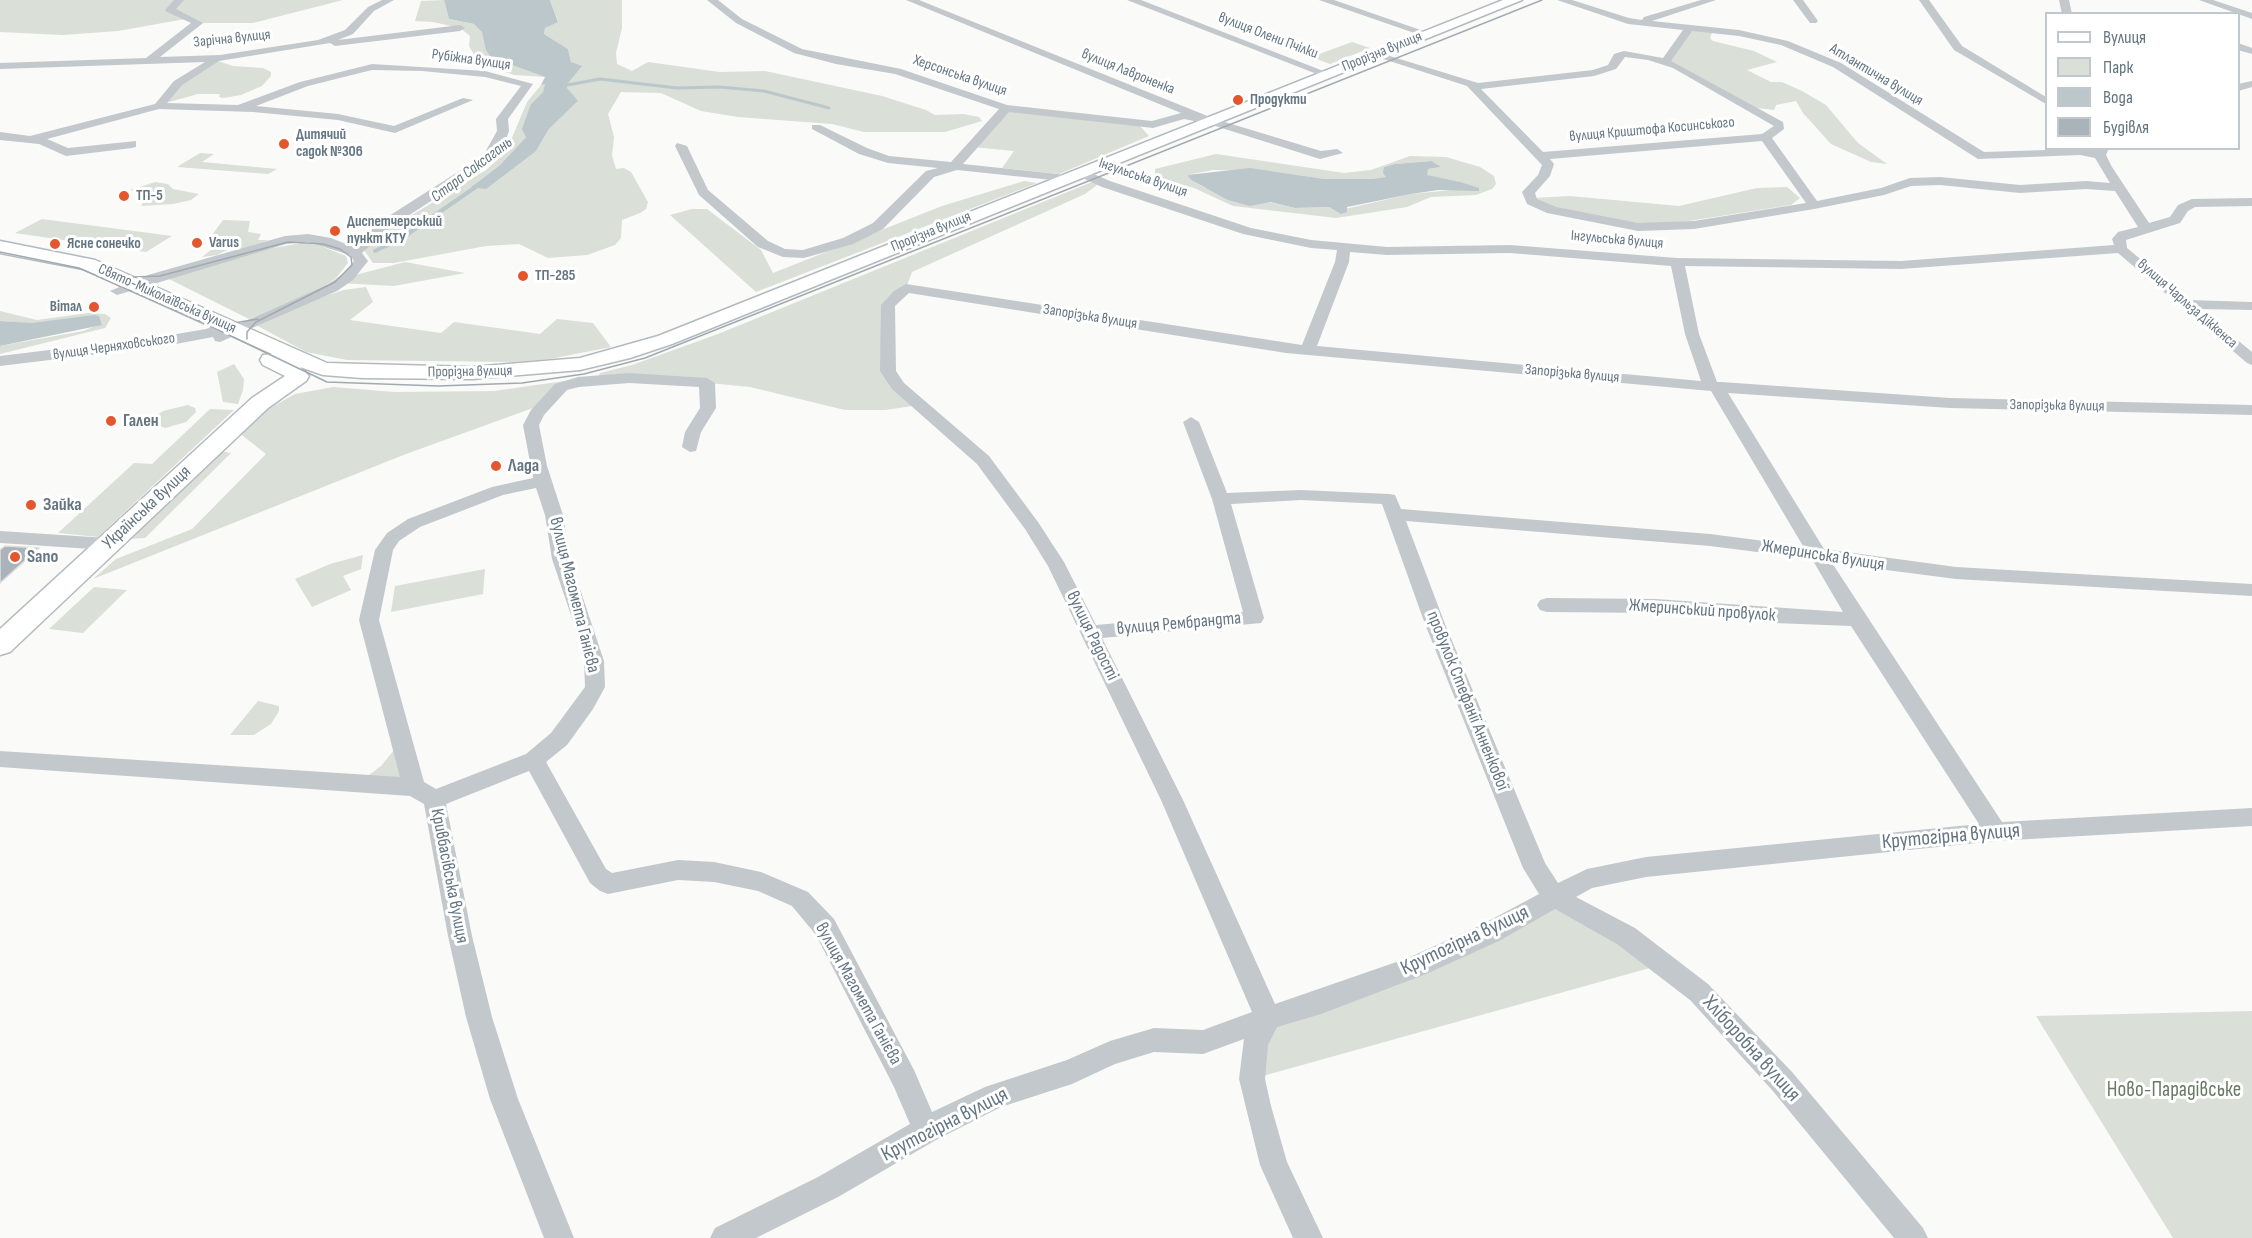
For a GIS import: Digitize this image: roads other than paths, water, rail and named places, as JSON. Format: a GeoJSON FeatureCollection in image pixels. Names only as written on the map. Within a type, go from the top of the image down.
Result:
{"type":"FeatureCollection","features":[{"type":"Feature","properties":{"kind":"main road","name":"Прорізна вулиця"},"geometry":{"type":"LineString","coordinates":[[302,370],[413,373],[515,371],[605,359],[676,335],[1515,0]]}},
{"type":"Feature","properties":{"kind":"main road","name":"Свято-Миколаївська вулиця"},"geometry":{"type":"LineString","coordinates":[[0,247],[88,264],[126,287],[223,332],[291,370],[302,370]]}},
{"type":"Feature","properties":{"kind":"main road","name":"Свято-Миколаївська вулиця"},"geometry":{"type":"LineString","coordinates":[[0,256],[59,267],[126,287]]}},
{"type":"Feature","properties":{"kind":"main road","name":"Українська вулиця"},"geometry":{"type":"LineString","coordinates":[[0,645],[260,403],[302,370]]}},
{"type":"Feature","properties":{"kind":"street","name":"Зарічна вулиця"},"geometry":{"type":"LineString","coordinates":[[148,61],[198,23],[170,10],[179,0]]}},
{"type":"Feature","properties":{"kind":"street","name":"Зарічна вулиця"},"geometry":{"type":"LineString","coordinates":[[320,43],[349,32],[370,9],[389,0]]}},
{"type":"Feature","properties":{"kind":"street","name":"Херсонська вулиця"},"geometry":{"type":"LineString","coordinates":[[712,0],[739,21],[805,53],[897,71],[1006,108],[1091,116],[1153,126],[1174,117],[1184,116],[1211,121]]}},
{"type":"Feature","properties":{"kind":"street","name":"вулиця Лавроненка"},"geometry":{"type":"LineString","coordinates":[[911,0],[1211,121],[1320,155],[1337,153]]}},
{"type":"Feature","properties":{"kind":"street","name":"вулиця Олени Пчілки"},"geometry":{"type":"LineString","coordinates":[[1131,0],[1326,74]]}},
{"type":"Feature","properties":{"kind":"street"},"geometry":{"type":"LineString","coordinates":[[1324,0],[1427,34]]}},
{"type":"Feature","properties":{"kind":"street","name":"Атлантична вулиця"},"geometry":{"type":"LineString","coordinates":[[1562,0],[1628,21],[1771,38],[1837,65],[1982,156],[2102,152]]}},
{"type":"Feature","properties":{"kind":"street"},"geometry":{"type":"LineString","coordinates":[[1640,21],[1711,0]]}},
{"type":"Feature","properties":{"kind":"street"},"geometry":{"type":"LineString","coordinates":[[1798,0],[1814,21]]}},
{"type":"Feature","properties":{"kind":"street"},"geometry":{"type":"LineString","coordinates":[[1924,0],[1958,48],[2045,100]]}},
{"type":"Feature","properties":{"kind":"street"},"geometry":{"type":"LineString","coordinates":[[2204,0],[2252,15]]}},
{"type":"Feature","properties":{"kind":"street"},"geometry":{"type":"LineString","coordinates":[[1666,61],[1690,27]]}},
{"type":"Feature","properties":{"kind":"street","name":"Зарічна вулиця"},"geometry":{"type":"LineString","coordinates":[[0,66],[220,57],[320,43],[369,40],[460,28]]}},
{"type":"Feature","properties":{"kind":"street","name":"вулиця Криштофа Косинського"},"geometry":{"type":"LineString","coordinates":[[1376,55],[1472,86],[1594,73],[1608,69],[1618,56],[1627,54],[1666,61],[1779,124],[1780,128],[1765,137],[1541,156],[1472,86]]}},
{"type":"Feature","properties":{"kind":"street"},"geometry":{"type":"LineString","coordinates":[[159,106],[178,83],[220,57]]}},
{"type":"Feature","properties":{"kind":"street","name":"Рубіжна вулиця"},"geometry":{"type":"LineString","coordinates":[[238,109],[286,90],[372,67],[422,68],[485,74],[528,84],[501,118],[503,131],[500,142],[487,159],[386,224],[355,252]]}},
{"type":"Feature","properties":{"kind":"street","name":"Рубіжна вулиця"},"geometry":{"type":"LineString","coordinates":[[32,139],[159,106],[238,109],[338,117],[395,130],[467,100]]}},
{"type":"Feature","properties":{"kind":"street"},"geometry":{"type":"LineString","coordinates":[[681,146],[693,173],[707,196],[767,248],[793,254],[815,252],[864,234],[888,219],[901,201],[930,174],[953,168],[1006,108]]}},
{"type":"Feature","properties":{"kind":"street"},"geometry":{"type":"LineString","coordinates":[[1153,126],[1180,134]]}},
{"type":"Feature","properties":{"kind":"street","name":"Інгульська вулиця"},"geometry":{"type":"LineString","coordinates":[[816,127],[876,156],[953,168],[1075,176],[1106,184],[1226,225],[1292,241],[1344,247],[1410,252],[1537,250],[1677,262],[1900,264],[2121,249]]}},
{"type":"Feature","properties":{"kind":"street"},"geometry":{"type":"LineString","coordinates":[[0,136],[32,139],[66,152],[132,144]]}},
{"type":"Feature","properties":{"kind":"street"},"geometry":{"type":"LineString","coordinates":[[1765,137],[1814,206]]}},
{"type":"Feature","properties":{"kind":"street"},"geometry":{"type":"LineString","coordinates":[[2102,152],[2120,188],[2145,228]]}},
{"type":"Feature","properties":{"kind":"street"},"geometry":{"type":"LineString","coordinates":[[1541,156],[1548,165],[1548,170],[1528,192],[1535,204],[1551,210],[1638,227],[1694,225],[1814,206],[1921,181],[2011,189],[2086,185],[2120,188]]}},
{"type":"Feature","properties":{"kind":"street"},"geometry":{"type":"LineString","coordinates":[[2121,249],[2119,238],[2175,220],[2185,206],[2199,201],[2252,202]]}},
{"type":"Feature","properties":{"kind":"street"},"geometry":{"type":"LineString","coordinates":[[126,287],[285,240],[308,238],[326,241],[355,252]]}},
{"type":"Feature","properties":{"kind":"street"},"geometry":{"type":"LineString","coordinates":[[1308,350],[1342,262],[1344,247]]}},
{"type":"Feature","properties":{"kind":"street","name":"вулиця Чарльза Діккенса"},"geometry":{"type":"LineString","coordinates":[[2121,249],[2252,360]]}},
{"type":"Feature","properties":{"kind":"street","name":"вулиця Черняховського"},"geometry":{"type":"LineString","coordinates":[[0,361],[155,343],[223,332],[311,299],[339,283],[361,261],[355,252]]}},
{"type":"Feature","properties":{"kind":"street"},"geometry":{"type":"LineString","coordinates":[[1677,262],[1692,334],[1713,386],[1857,620],[1996,832]]}},
{"type":"Feature","properties":{"kind":"street","name":"Запорізька вулиця"},"geometry":{"type":"LineString","coordinates":[[899,294],[906,288],[1308,350],[1713,386],[1950,403],[2252,410]]}},
{"type":"Feature","properties":{"kind":"street","name":"вулиця Радості"},"geometry":{"type":"LineString","coordinates":[[899,294],[888,305],[886,354],[890,374],[898,386],[984,460],[996,474],[1057,566],[1172,800],[1268,1018]]}},
{"type":"Feature","properties":{"kind":"street"},"geometry":{"type":"LineString","coordinates":[[2187,304],[2252,306]]}},
{"type":"Feature","properties":{"kind":"street","name":"вулиця Магомета Ганієва"},"geometry":{"type":"LineString","coordinates":[[690,447],[693,432],[708,408],[707,383],[648,378],[578,381],[561,387],[553,394],[531,425],[543,481],[554,515],[561,559],[587,633],[594,661],[596,687],[586,704],[559,738],[534,760],[561,804],[588,860],[598,876],[608,884],[678,870],[714,872],[761,882],[800,899],[825,927],[904,1079],[926,1130]]}},
{"type":"Feature","properties":{"kind":"street","name":"вулиця Рембрандта"},"geometry":{"type":"LineString","coordinates":[[1090,632],[1254,618],[1221,499],[1191,422]]}},
{"type":"Feature","properties":{"kind":"street","name":"Кривбасівська вулиця"},"geometry":{"type":"LineString","coordinates":[[543,481],[498,491],[414,524],[393,537],[384,550],[369,620],[414,787],[434,799],[479,1017],[504,1100],[559,1238]]}},
{"type":"Feature","properties":{"kind":"street"},"geometry":{"type":"LineString","coordinates":[[1221,499],[1301,495],[1392,507]]}},
{"type":"Feature","properties":{"kind":"street","name":"Жмеринська вулиця"},"geometry":{"type":"LineString","coordinates":[[1392,507],[1710,540],[1817,554],[1883,566],[1956,573],[2252,590]]}},
{"type":"Feature","properties":{"kind":"street","name":"провулок Стефанії Анненкової"},"geometry":{"type":"LineString","coordinates":[[1392,507],[1435,624],[1535,868],[1555,898]]}},
{"type":"Feature","properties":{"kind":"street"},"geometry":{"type":"LineString","coordinates":[[0,537],[107,544]]}},
{"type":"Feature","properties":{"kind":"street","name":"Жмеринський провулок"},"geometry":{"type":"LineString","coordinates":[[1547,605],[1656,606],[1857,620]]}},
{"type":"Feature","properties":{"kind":"street"},"geometry":{"type":"LineString","coordinates":[[0,759],[414,787]]}},
{"type":"Feature","properties":{"kind":"street"},"geometry":{"type":"LineString","coordinates":[[434,799],[534,760]]}},
{"type":"Feature","properties":{"kind":"street","name":"Крутогірна вулиця"},"geometry":{"type":"LineString","coordinates":[[735,1236],[926,1130],[994,1096],[1072,1071],[1110,1053],[1154,1040],[1203,1042],[1268,1018],[1321,1002],[1417,966],[1490,933],[1587,879],[1646,867],[1996,832],[2252,817]]}},
{"type":"Feature","properties":{"kind":"street","name":"Хліборобна вулиця"},"geometry":{"type":"LineString","coordinates":[[1555,898],[1617,931],[1699,992],[1775,1073],[1913,1238]]}},
{"type":"Feature","properties":{"kind":"street"},"geometry":{"type":"LineString","coordinates":[[1268,1018],[1254,1044],[1252,1079],[1257,1106],[1274,1165],[1308,1238]]}},
{"type":"Feature","properties":{"kind":"water"},"geometry":{"type":"Polygon","coordinates":[[[444,0],[550,0],[558,22],[545,28],[544,34],[568,49],[571,62],[582,66],[568,83],[567,88],[578,101],[549,129],[536,151],[486,189],[471,187],[500,165],[526,137],[522,129],[531,104],[543,92],[545,84],[541,85],[545,77],[491,57],[486,50],[482,32],[474,24],[449,19],[444,0]]]}},
{"type":"Feature","properties":{"kind":"water"},"geometry":{"type":"Polygon","coordinates":[[[1431,161],[1441,167],[1428,169],[1427,175],[1460,182],[1479,188],[1479,191],[1438,190],[1411,194],[1347,207],[1347,212],[1341,214],[1329,207],[1295,208],[1270,202],[1250,206],[1228,200],[1191,180],[1187,175],[1250,168],[1325,179],[1371,179],[1386,177],[1383,173],[1384,167],[1431,161]]]}},
{"type":"Feature","properties":{"kind":"water"},"geometry":{"type":"Polygon","coordinates":[[[99,316],[102,325],[0,346],[0,321],[32,323],[99,316]]]}},
{"type":"Feature","properties":{"kind":"waterway"},"geometry":{"type":"LineString","coordinates":[[562,86],[600,79],[677,88],[719,87],[764,91],[829,108]]}},
{"type":"Feature","properties":{"kind":"waterway","name":"Стара Саксагань"},"geometry":{"type":"LineString","coordinates":[[375,251],[402,238],[480,184]]}},
{"type":"Feature","properties":{"kind":"tram line"},"geometry":{"type":"LineString","coordinates":[[0,252],[79,268],[204,323],[327,382],[438,386],[522,383],[584,374],[645,358],[1542,0]]}},
{"type":"Feature","properties":{"kind":"tram line"},"geometry":{"type":"LineString","coordinates":[[108,278],[160,276],[288,242],[323,244],[340,249],[351,257],[352,265],[335,282],[256,322],[247,332],[247,339]]}},
{"type":"Feature","properties":{"kind":"tram line"},"geometry":{"type":"LineString","coordinates":[[210,323],[228,324],[258,319]]}},
{"type":"Feature","properties":{"kind":"place","name":"Продукти"},"geometry":{"type":"Point","coordinates":[1238,100]}},
{"type":"Feature","properties":{"kind":"place","name":"Дитячий садок №306"},"geometry":{"type":"Point","coordinates":[284,144]}},
{"type":"Feature","properties":{"kind":"place","name":"ТП-5"},"geometry":{"type":"Point","coordinates":[124,196]}},
{"type":"Feature","properties":{"kind":"place","name":"Диспетчерський пункт КТУ"},"geometry":{"type":"Point","coordinates":[335,231]}},
{"type":"Feature","properties":{"kind":"place","name":"Varus"},"geometry":{"type":"Point","coordinates":[197,243]}},
{"type":"Feature","properties":{"kind":"place","name":"Ясне сонечко"},"geometry":{"type":"Point","coordinates":[55,244]}},
{"type":"Feature","properties":{"kind":"place","name":"ТП-285"},"geometry":{"type":"Point","coordinates":[523,276]}},
{"type":"Feature","properties":{"kind":"place","name":"Вітал"},"geometry":{"type":"Point","coordinates":[94,307]}},
{"type":"Feature","properties":{"kind":"place","name":"Гален"},"geometry":{"type":"Point","coordinates":[111,421]}},
{"type":"Feature","properties":{"kind":"place","name":"Лада"},"geometry":{"type":"Point","coordinates":[496,466]}},
{"type":"Feature","properties":{"kind":"place","name":"Зайка"},"geometry":{"type":"Point","coordinates":[31,505]}},
{"type":"Feature","properties":{"kind":"place","name":"Sano"},"geometry":{"type":"Point","coordinates":[15,557]}},
{"type":"Feature","properties":{"kind":"park label","name":"Ново-Парадівське"},"geometry":{"type":"Point","coordinates":[2174,1091]}}]}
